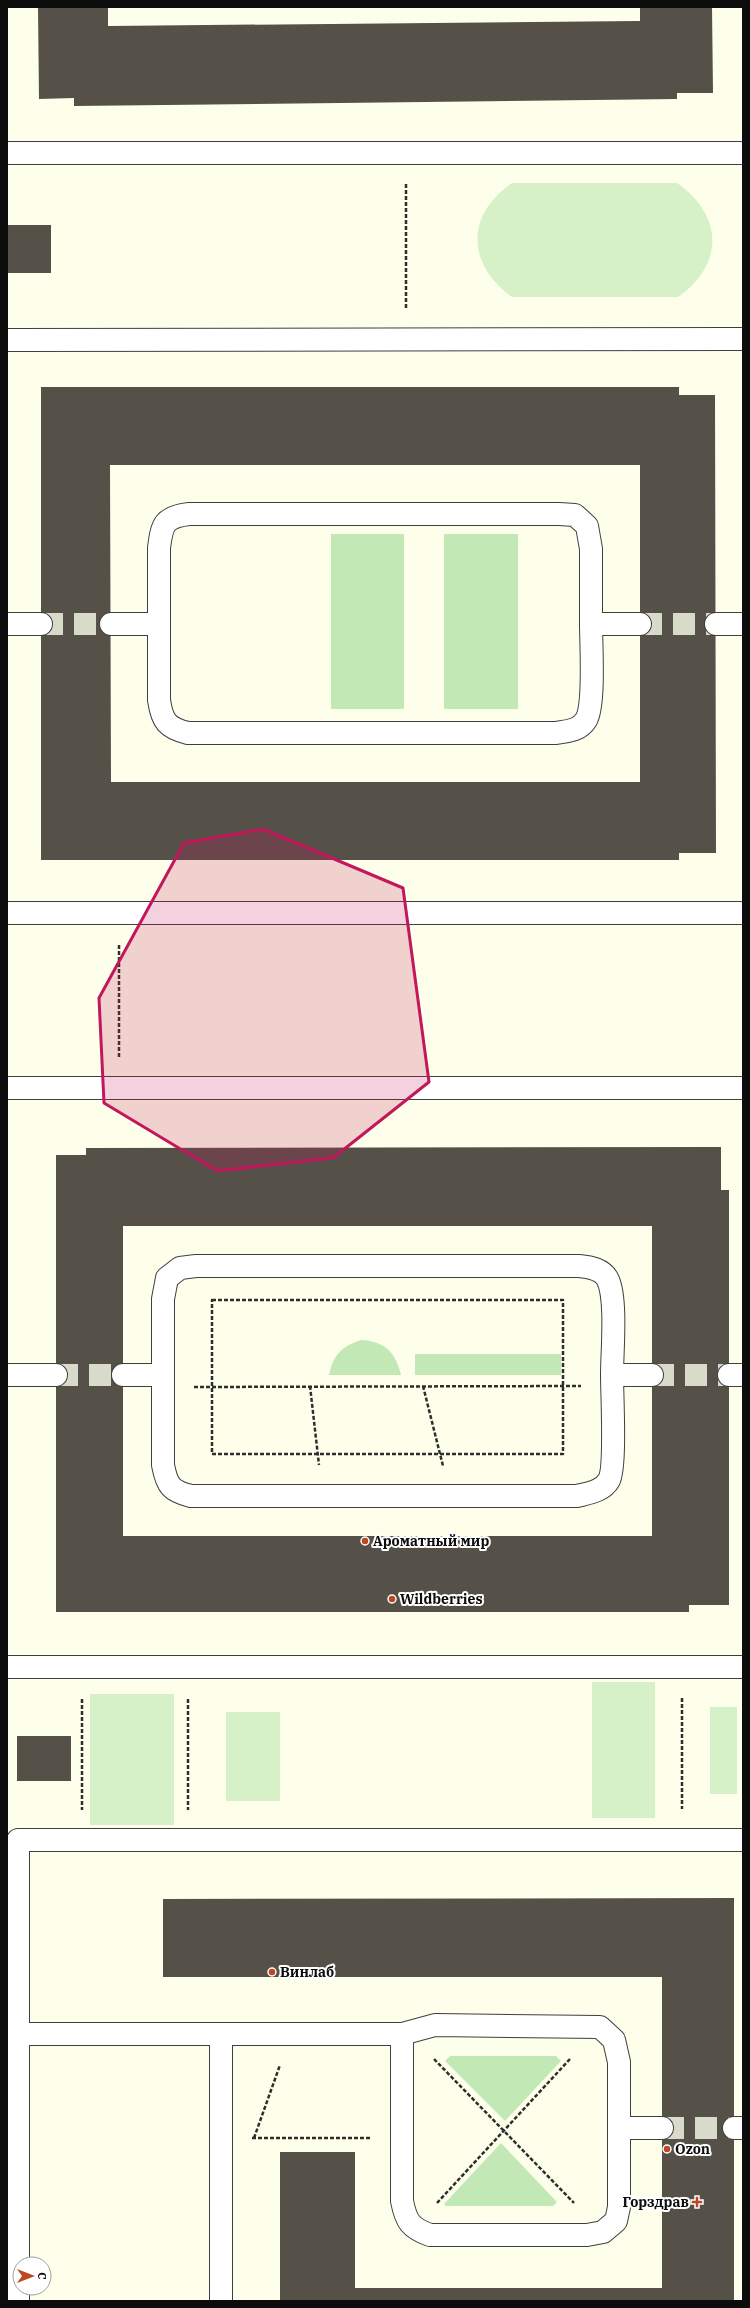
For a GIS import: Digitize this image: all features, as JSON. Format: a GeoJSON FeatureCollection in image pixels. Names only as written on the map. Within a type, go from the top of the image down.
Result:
{"type":"FeatureCollection","features":[{"type":"Feature","properties":{"kind":"lane"},"geometry":{"type":"LineString","coordinates":[[7,153],[743,153]]}},
{"type":"Feature","properties":{"kind":"lane"},"geometry":{"type":"LineString","coordinates":[[7,340],[743,339]]}},
{"type":"Feature","properties":{"kind":"lane"},"geometry":{"type":"LineString","coordinates":[[189,514],[559,514],[575,516],[588,526],[591,549],[591,624],[591,701],[586,720],[575,730],[556,733],[188,734],[174,730],[162,716],[159,700],[159,548],[162,527],[174,516],[189,514]]}},
{"type":"Feature","properties":{"kind":"lane"},"geometry":{"type":"LineString","coordinates":[[7,624],[41,624]]}},
{"type":"Feature","properties":{"kind":"lane"},"geometry":{"type":"LineString","coordinates":[[111,624],[159,624]]}},
{"type":"Feature","properties":{"kind":"lane"},"geometry":{"type":"LineString","coordinates":[[591,624],[640,624]]}},
{"type":"Feature","properties":{"kind":"lane"},"geometry":{"type":"LineString","coordinates":[[716,624],[743,624]]}},
{"type":"Feature","properties":{"kind":"lane"},"geometry":{"type":"LineString","coordinates":[[7,913],[743,913]]}},
{"type":"Feature","properties":{"kind":"lane"},"geometry":{"type":"LineString","coordinates":[[7,1088],[743,1088]]}},
{"type":"Feature","properties":{"kind":"lane"},"geometry":{"type":"LineString","coordinates":[[196,1266],[564,1266],[594,1268],[608,1279],[612,1304],[612,1461],[609,1480],[596,1492],[577,1496],[191,1496],[178,1493],[167,1482],[163,1465],[163,1381],[163,1299],[167,1278],[180,1268],[196,1266]]}},
{"type":"Feature","properties":{"kind":"lane"},"geometry":{"type":"LineString","coordinates":[[7,1375],[56,1375]]}},
{"type":"Feature","properties":{"kind":"lane"},"geometry":{"type":"LineString","coordinates":[[123,1375],[163,1381]]}},
{"type":"Feature","properties":{"kind":"lane"},"geometry":{"type":"LineString","coordinates":[[612,1381],[652,1375]]}},
{"type":"Feature","properties":{"kind":"lane"},"geometry":{"type":"LineString","coordinates":[[7,1667],[743,1667]]}},
{"type":"Feature","properties":{"kind":"lane"},"geometry":{"type":"LineString","coordinates":[[18,2301],[18,2034],[12,1837],[82,1840],[743,1840]]}},
{"type":"Feature","properties":{"kind":"lane"},"geometry":{"type":"LineString","coordinates":[[18,2034],[404,2033],[435,2025],[600,2027],[614,2040],[619,2062],[619,2207],[616,2221],[603,2232],[588,2235],[430,2235],[418,2231],[405,2218],[402,2201],[404,2033]]}},
{"type":"Feature","properties":{"kind":"lane"},"geometry":{"type":"LineString","coordinates":[[221,2034],[221,2301]]}},
{"type":"Feature","properties":{"kind":"lane"},"geometry":{"type":"LineString","coordinates":[[619,2128],[662,2128]]}},
{"type":"Feature","properties":{"kind":"path"},"geometry":{"type":"LineString","coordinates":[[406,153],[406,339]]}},
{"type":"Feature","properties":{"kind":"path"},"geometry":{"type":"LineString","coordinates":[[119,913],[119,1088]]}},
{"type":"Feature","properties":{"kind":"path"},"geometry":{"type":"LineString","coordinates":[[212,1300],[563,1300],[563,1454],[212,1454],[212,1387],[212,1300]]}},
{"type":"Feature","properties":{"kind":"path"},"geometry":{"type":"LineString","coordinates":[[163,1381],[212,1387],[563,1386],[612,1381]]}},
{"type":"Feature","properties":{"kind":"path"},"geometry":{"type":"LineString","coordinates":[[310,1386],[323,1496]]}},
{"type":"Feature","properties":{"kind":"path"},"geometry":{"type":"LineString","coordinates":[[424,1386],[451,1496]]}},
{"type":"Feature","properties":{"kind":"path"},"geometry":{"type":"LineString","coordinates":[[82,1667],[82,1840]]}},
{"type":"Feature","properties":{"kind":"path"},"geometry":{"type":"LineString","coordinates":[[188,1667],[188,1840]]}},
{"type":"Feature","properties":{"kind":"path"},"geometry":{"type":"LineString","coordinates":[[682,1667],[682,1840]]}},
{"type":"Feature","properties":{"kind":"path"},"geometry":{"type":"LineString","coordinates":[[415,2227],[600,2027]]}},
{"type":"Feature","properties":{"kind":"path"},"geometry":{"type":"LineString","coordinates":[[404,2033],[504,2131],[603,2232]]}},
{"type":"Feature","properties":{"kind":"path"},"geometry":{"type":"LineString","coordinates":[[254,2138],[292,2034]]}},
{"type":"Feature","properties":{"kind":"path"},"geometry":{"type":"LineString","coordinates":[[221,2138],[402,2138]]}},
{"type":"Feature","properties":{"kind":"highlighted area"},"geometry":{"type":"Polygon","coordinates":[[[263,829],[403,888],[429,1082],[333,1158],[217,1171],[104,1103],[99,998],[184,843],[263,829]]]}},
{"type":"Feature","properties":{"kind":"green space"},"geometry":{"type":"Polygon","coordinates":[[[512,183],[677,183],[692,196],[703,210],[710,224],[712,240],[710,255],[704,270],[693,284],[678,297],[512,297],[497,284],[486,270],[480,255],[478,240],[479,225],[486,210],[497,196],[512,183]]]}},
{"type":"Feature","properties":{"kind":"green space"},"geometry":{"type":"Polygon","coordinates":[[[331,534],[404,534],[404,709],[331,709],[331,534]]]}},
{"type":"Feature","properties":{"kind":"green space"},"geometry":{"type":"Polygon","coordinates":[[[444,534],[518,534],[518,709],[444,709],[444,534]]]}},
{"type":"Feature","properties":{"kind":"green space"},"geometry":{"type":"Polygon","coordinates":[[[361,1340],[382,1345],[388,1349],[396,1360],[401,1375],[329,1375],[333,1362],[339,1352],[354,1342],[361,1340]]]}},
{"type":"Feature","properties":{"kind":"green space"},"geometry":{"type":"Polygon","coordinates":[[[415,1354],[561,1354],[561,1375],[415,1375],[415,1354]]]}},
{"type":"Feature","properties":{"kind":"green space"},"geometry":{"type":"Polygon","coordinates":[[[592,1682],[655,1682],[655,1818],[592,1818],[592,1682]]]}},
{"type":"Feature","properties":{"kind":"green space"},"geometry":{"type":"Polygon","coordinates":[[[90,1694],[174,1694],[174,1825],[90,1825],[90,1694]]]}},
{"type":"Feature","properties":{"kind":"green space"},"geometry":{"type":"Polygon","coordinates":[[[710,1707],[737,1707],[737,1794],[710,1794],[710,1707]]]}},
{"type":"Feature","properties":{"kind":"green space"},"geometry":{"type":"Polygon","coordinates":[[[226,1712],[280,1712],[280,1801],[226,1801],[226,1712]]]}},
{"type":"Feature","properties":{"kind":"green space"},"geometry":{"type":"Polygon","coordinates":[[[450,2056],[556,2056],[561,2061],[505,2121],[445,2061],[450,2056]]]}},
{"type":"Feature","properties":{"kind":"green space"},"geometry":{"type":"Polygon","coordinates":[[[501,2143],[557,2202],[553,2206],[446,2206],[444,2204],[501,2143]]]}},
{"type":"Feature","properties":{"kind":"building"},"geometry":{"type":"Polygon","coordinates":[[[38,7],[108,7],[108,26],[640,21],[640,7],[712,7],[713,93],[677,93],[677,99],[74,106],[74,98],[39,99],[38,7]]]}},
{"type":"Feature","properties":{"kind":"building"},"geometry":{"type":"Polygon","coordinates":[[[7,225],[51,225],[51,273],[7,273],[7,225]]]}},
{"type":"Feature","properties":{"kind":"building"},"geometry":{"type":"Polygon","coordinates":[[[41,387],[679,387],[679,395],[715,395],[716,853],[679,853],[679,860],[41,860],[41,387]],[[110,465],[111,782],[640,782],[640,465],[110,465]]]}},
{"type":"Feature","properties":{"kind":"building"},"geometry":{"type":"Polygon","coordinates":[[[721,1147],[721,1190],[729,1190],[729,1605],[689,1605],[689,1612],[56,1612],[56,1155],[86,1155],[86,1148],[721,1147]],[[123,1226],[123,1536],[652,1536],[652,1226],[123,1226]]]}},
{"type":"Feature","properties":{"kind":"building"},"geometry":{"type":"Polygon","coordinates":[[[17,1736],[71,1736],[71,1781],[17,1781],[17,1736]]]}},
{"type":"Feature","properties":{"kind":"building"},"geometry":{"type":"Polygon","coordinates":[[[734,1898],[734,2301],[280,2301],[280,2152],[355,2152],[355,2288],[662,2288],[662,1977],[163,1977],[163,1899],[734,1898]]]}},
{"type":"Feature","properties":{"kind":"tunnel"},"geometry":{"type":"LineString","coordinates":[[41,624],[111,624]]}},
{"type":"Feature","properties":{"kind":"tunnel"},"geometry":{"type":"LineString","coordinates":[[640,624],[716,624]]}},
{"type":"Feature","properties":{"kind":"tunnel"},"geometry":{"type":"LineString","coordinates":[[56,1375],[123,1375]]}},
{"type":"Feature","properties":{"kind":"tunnel"},"geometry":{"type":"LineString","coordinates":[[652,1375],[729,1375]]}},
{"type":"Feature","properties":{"kind":"tunnel"},"geometry":{"type":"LineString","coordinates":[[662,2128],[734,2128]]}},
{"type":"Feature","properties":{"kind":"place","name":"Ароматный мир"},"geometry":{"type":"Point","coordinates":[365,1541]}},
{"type":"Feature","properties":{"kind":"place","name":"Wildberries"},"geometry":{"type":"Point","coordinates":[392,1599]}},
{"type":"Feature","properties":{"kind":"place","name":"Винлаб"},"geometry":{"type":"Point","coordinates":[272,1972]}},
{"type":"Feature","properties":{"kind":"place","name":"Ozon"},"geometry":{"type":"Point","coordinates":[667,2149]}},
{"type":"Feature","properties":{"kind":"place","name":"Горздрав"},"geometry":{"type":"Point","coordinates":[697,2202]}}]}
